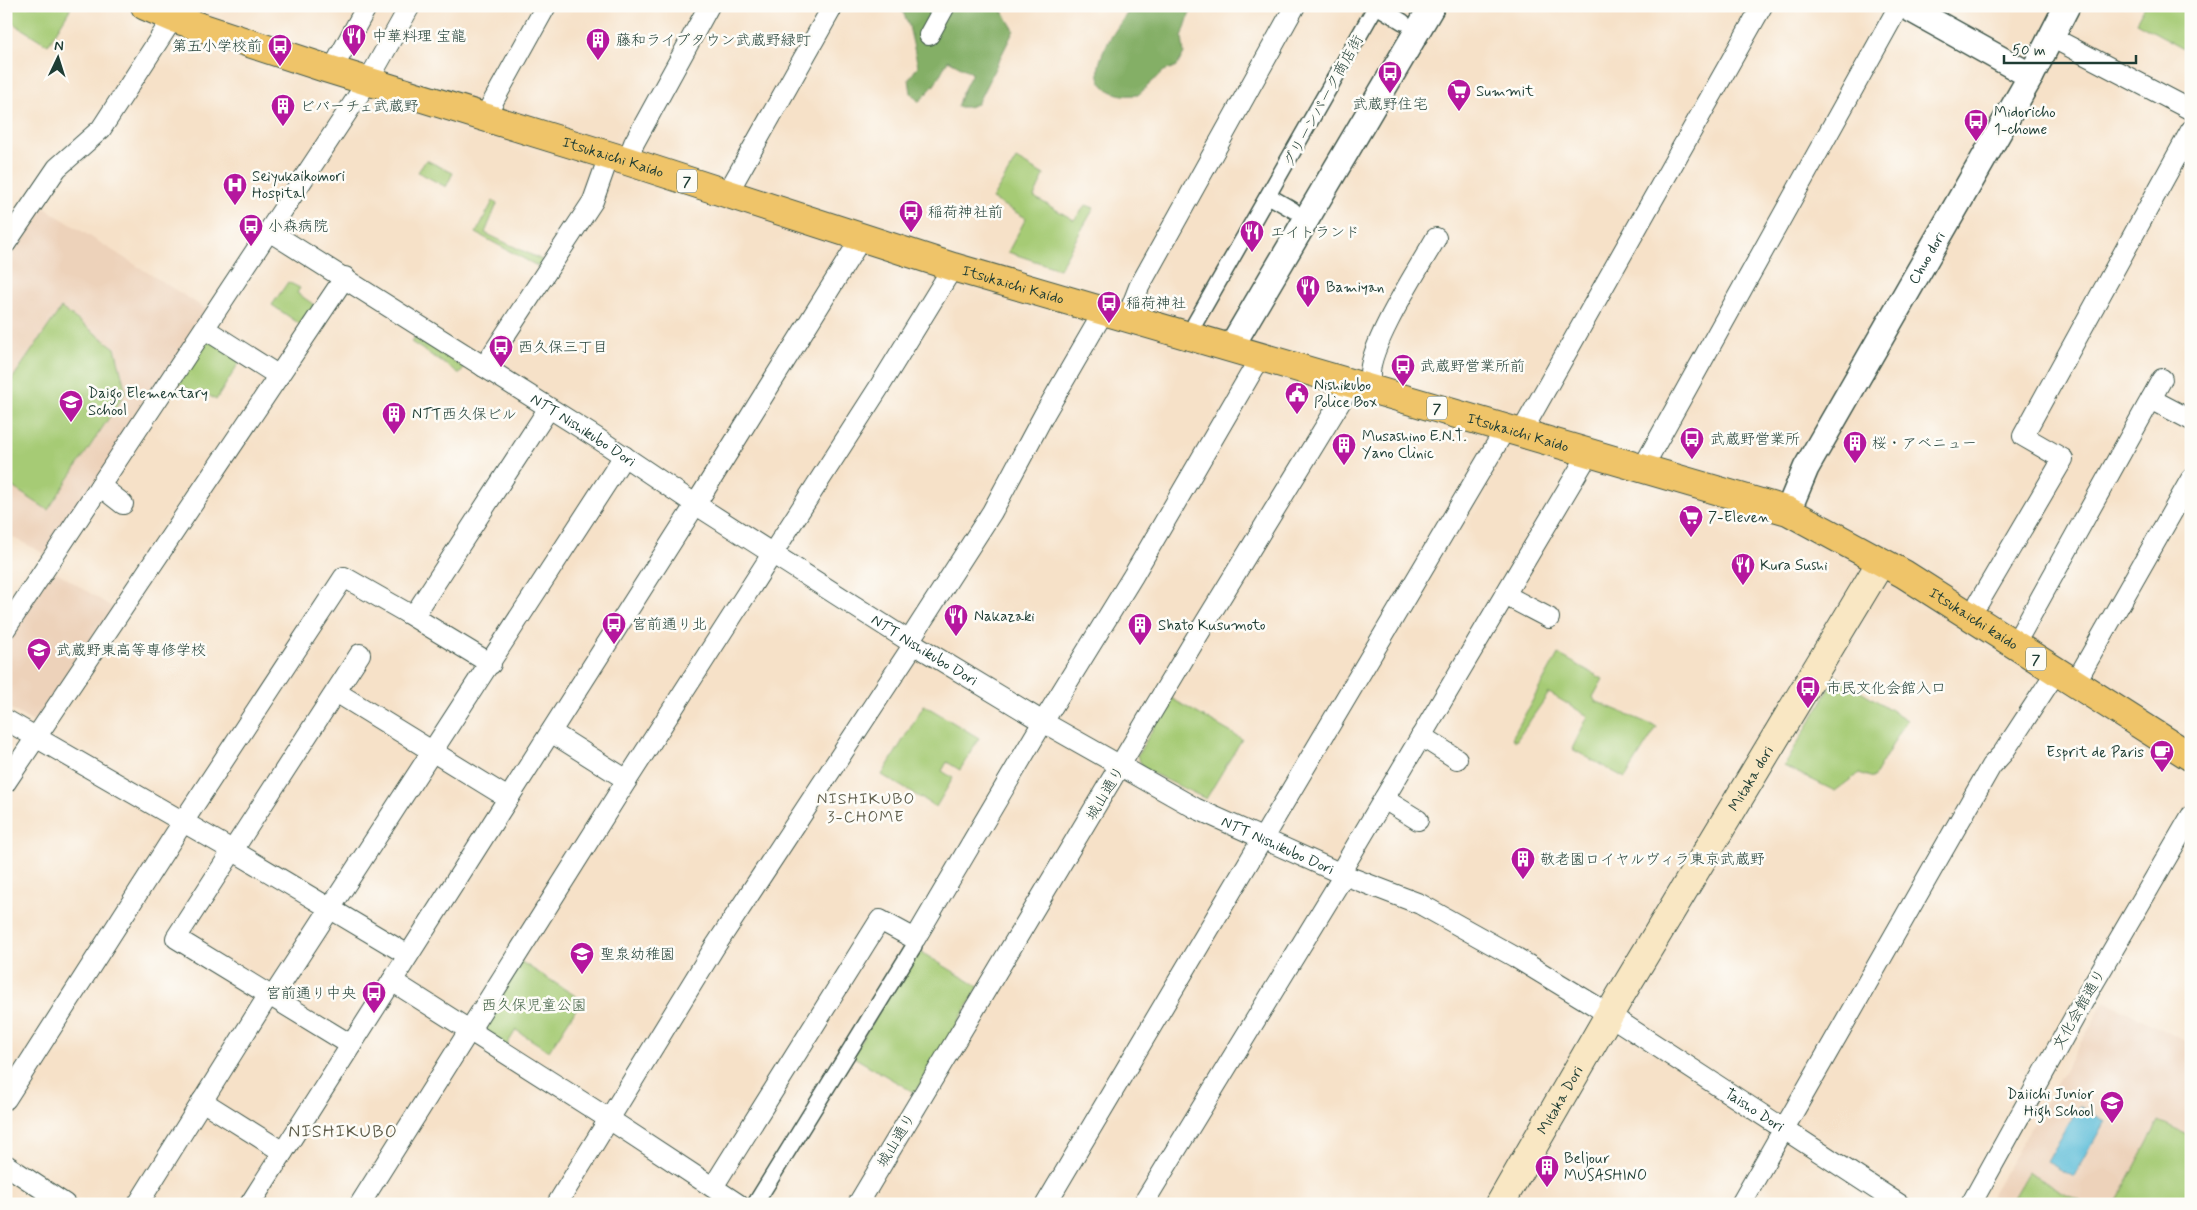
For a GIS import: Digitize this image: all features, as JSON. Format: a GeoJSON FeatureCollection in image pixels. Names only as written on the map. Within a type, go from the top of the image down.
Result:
{"type":"FeatureCollection","features":[{"type":"Feature","properties":{"kind":"main road","name":"Itsukaichi Kaido"},"geometry":{"type":"LineString","coordinates":[[145,6],[173,18],[332,70],[618,158],[953,267],[1261,356],[1361,379],[1514,431],[1788,511],[1881,562]]}},
{"type":"Feature","properties":{"kind":"main road","name":"Itsukaichi kaido"},"geometry":{"type":"LineString","coordinates":[[1881,562],[2015,644],[2065,678],[2191,757]]}},
{"type":"Feature","properties":{"kind":"main road","name":"Mitaka dori"},"geometry":{"type":"LineString","coordinates":[[1609,1014],[1881,562]]}},
{"type":"Feature","properties":{"kind":"main road","name":"Mitaka Dori"},"geometry":{"type":"LineString","coordinates":[[1500,1204],[1609,1014]]}},
{"type":"Feature","properties":{"kind":"street"},"geometry":{"type":"LineString","coordinates":[[332,70],[367,6]]}},
{"type":"Feature","properties":{"kind":"street"},"geometry":{"type":"LineString","coordinates":[[6,628],[368,81],[410,6]]}},
{"type":"Feature","properties":{"kind":"street"},"geometry":{"type":"LineString","coordinates":[[490,107],[546,6]]}},
{"type":"Feature","properties":{"kind":"street"},"geometry":{"type":"LineString","coordinates":[[484,367],[618,158],[634,143],[709,6]]}},
{"type":"Feature","properties":{"kind":"street"},"geometry":{"type":"LineString","coordinates":[[727,194],[833,6]]}},
{"type":"Feature","properties":{"kind":"street"},"geometry":{"type":"LineString","coordinates":[[929,35],[945,6]]}},
{"type":"Feature","properties":{"kind":"street"},"geometry":{"type":"LineString","coordinates":[[557,1204],[714,948],[912,642],[992,512],[1044,413],[1116,314],[1139,287],[1295,6]]}},
{"type":"Feature","properties":{"kind":"street","name":"グリーンパーク商店街"},"geometry":{"type":"LineString","coordinates":[[1195,323],[1377,6],[1403,22]]}},
{"type":"Feature","properties":{"kind":"street"},"geometry":{"type":"LineString","coordinates":[[1231,347],[1432,6]]}},
{"type":"Feature","properties":{"kind":"street"},"geometry":{"type":"LineString","coordinates":[[1046,1204],[1262,840],[1514,431],[1762,6]]}},
{"type":"Feature","properties":{"kind":"street"},"geometry":{"type":"LineString","coordinates":[[1642,469],[1899,6]]}},
{"type":"Feature","properties":{"kind":"street"},"geometry":{"type":"LineString","coordinates":[[1905,6],[2031,76]]}},
{"type":"Feature","properties":{"kind":"street","name":"Chuo dori"},"geometry":{"type":"LineString","coordinates":[[1788,511],[1806,468],[2031,76],[2068,6]]}},
{"type":"Feature","properties":{"kind":"street"},"geometry":{"type":"LineString","coordinates":[[6,243],[56,168],[101,129],[173,18]]}},
{"type":"Feature","properties":{"kind":"street"},"geometry":{"type":"LineString","coordinates":[[2051,37],[2191,110]]}},
{"type":"Feature","properties":{"kind":"street"},"geometry":{"type":"LineString","coordinates":[[1979,602],[2063,459],[2023,436],[2191,130]]}},
{"type":"Feature","properties":{"kind":"street"},"geometry":{"type":"LineString","coordinates":[[1269,196],[1293,210]]}},
{"type":"Feature","properties":{"kind":"street","name":"NTT Nishikubo Dori"},"geometry":{"type":"LineString","coordinates":[[269,231],[345,277],[912,642],[1120,767],[1195,808],[1262,840],[1420,904],[1515,957],[1609,1014]]}},
{"type":"Feature","properties":{"kind":"street"},"geometry":{"type":"LineString","coordinates":[[250,1204],[551,732],[862,237]]}},
{"type":"Feature","properties":{"kind":"street"},"geometry":{"type":"LineString","coordinates":[[1361,379],[1369,368],[1376,345],[1436,238]]}},
{"type":"Feature","properties":{"kind":"street"},"geometry":{"type":"LineString","coordinates":[[360,1204],[627,780],[878,389],[953,267]]}},
{"type":"Feature","properties":{"kind":"street"},"geometry":{"type":"LineString","coordinates":[[6,782],[345,277]]}},
{"type":"Feature","properties":{"kind":"street"},"geometry":{"type":"LineString","coordinates":[[205,329],[279,376]]}},
{"type":"Feature","properties":{"kind":"street"},"geometry":{"type":"LineString","coordinates":[[755,1204],[914,946],[915,938],[1043,722],[1133,576],[1261,356]]}},
{"type":"Feature","properties":{"kind":"street","name":"城山通り"},"geometry":{"type":"LineString","coordinates":[[858,1204],[1205,623],[1361,379]]}},
{"type":"Feature","properties":{"kind":"street"},"geometry":{"type":"LineString","coordinates":[[2015,644],[2162,379]]}},
{"type":"Feature","properties":{"kind":"street"},"geometry":{"type":"LineString","coordinates":[[2152,399],[2191,420]]}},
{"type":"Feature","properties":{"kind":"street"},"geometry":{"type":"LineString","coordinates":[[407,613],[417,611],[548,408]]}},
{"type":"Feature","properties":{"kind":"street"},"geometry":{"type":"LineString","coordinates":[[1143,1204],[1342,874],[1384,799],[1589,453]]}},
{"type":"Feature","properties":{"kind":"street"},"geometry":{"type":"LineString","coordinates":[[138,1204],[202,1101],[432,750],[440,743],[624,456]]}},
{"type":"Feature","properties":{"kind":"street"},"geometry":{"type":"LineString","coordinates":[[1741,1204],[1991,766],[2065,678],[2191,479]]}},
{"type":"Feature","properties":{"kind":"street"},"geometry":{"type":"LineString","coordinates":[[100,486],[123,504]]}},
{"type":"Feature","properties":{"kind":"street"},"geometry":{"type":"LineString","coordinates":[[6,1099],[183,822],[344,577],[491,664]]}},
{"type":"Feature","properties":{"kind":"street"},"geometry":{"type":"LineString","coordinates":[[1505,595],[1549,618]]}},
{"type":"Feature","properties":{"kind":"street"},"geometry":{"type":"LineString","coordinates":[[351,1045],[176,938],[360,654]]}},
{"type":"Feature","properties":{"kind":"street"},"geometry":{"type":"LineString","coordinates":[[336,692],[508,798]]}},
{"type":"Feature","properties":{"kind":"street"},"geometry":{"type":"LineString","coordinates":[[6,720],[232,850],[408,955]]}},
{"type":"Feature","properties":{"kind":"street"},"geometry":{"type":"LineString","coordinates":[[551,732],[627,780]]}},
{"type":"Feature","properties":{"kind":"street"},"geometry":{"type":"LineString","coordinates":[[1421,736],[1457,759]]}},
{"type":"Feature","properties":{"kind":"street"},"geometry":{"type":"LineString","coordinates":[[1384,799],[1418,820]]}},
{"type":"Feature","properties":{"kind":"street","name":"文化会館通り"},"geometry":{"type":"LineString","coordinates":[[1971,1204],[2080,1008],[2191,816]]}},
{"type":"Feature","properties":{"kind":"street"},"geometry":{"type":"LineString","coordinates":[[713,1187],[880,920],[915,938]]}},
{"type":"Feature","properties":{"kind":"street"},"geometry":{"type":"LineString","coordinates":[[392,981],[609,1119],[738,1204]]}},
{"type":"Feature","properties":{"kind":"street","name":"Taisho Dori"},"geometry":{"type":"LineString","coordinates":[[1609,1014],[1900,1204]]}},
{"type":"Feature","properties":{"kind":"street"},"geometry":{"type":"LineString","coordinates":[[202,1101],[283,1152]]}},
{"type":"Feature","properties":{"kind":"street"},"geometry":{"type":"LineString","coordinates":[[6,1165],[65,1204]]}},
{"type":"Feature","properties":{"kind":"shaded area","name":"Daigo Elementary School"},"geometry":{"type":"Polygon","coordinates":[[[40,205],[209,311],[47,555],[6,534],[6,254],[40,205]]]}},
{"type":"Feature","properties":{"kind":"shaded area","name":"武蔵野東高等専修学校"},"geometry":{"type":"Polygon","coordinates":[[[52,569],[115,609],[39,721],[33,722],[6,706],[6,637],[52,569]]]}},
{"type":"Feature","properties":{"kind":"shaded area","name":"Daiichi Junior High School"},"geometry":{"type":"Polygon","coordinates":[[[2105,1001],[2191,1044],[2191,1204],[1986,1204],[2105,1001]]]}},
{"type":"Feature","properties":{"kind":"green space"},"geometry":{"type":"Polygon","coordinates":[[[15,6],[72,6],[48,45],[6,19],[15,6]]]}},
{"type":"Feature","properties":{"kind":"green space"},"geometry":{"type":"Polygon","coordinates":[[[874,6],[994,6],[1003,12],[1014,30],[977,104],[968,107],[957,107],[972,73],[948,60],[935,84],[919,102],[911,93],[909,79],[918,66],[909,26],[902,10],[874,6]]]}},
{"type":"Feature","properties":{"kind":"green space"},"geometry":{"type":"Polygon","coordinates":[[[1132,6],[1192,6],[1182,37],[1184,53],[1177,66],[1164,71],[1138,95],[1123,95],[1105,87],[1099,77],[1099,66],[1110,40],[1132,6]]]}},
{"type":"Feature","properties":{"kind":"green space"},"geometry":{"type":"Polygon","coordinates":[[[2145,6],[2191,6],[2191,52],[2136,22],[2145,6]]]}},
{"type":"Feature","properties":{"kind":"green space"},"geometry":{"type":"Polygon","coordinates":[[[1016,159],[1044,175],[1034,197],[1074,220],[1086,205],[1094,208],[1059,269],[1008,252],[1026,218],[992,199],[1016,159]]]}},
{"type":"Feature","properties":{"kind":"green space"},"geometry":{"type":"Polygon","coordinates":[[[426,160],[453,173],[446,187],[418,172],[426,160]]]}},
{"type":"Feature","properties":{"kind":"green space"},"geometry":{"type":"Polygon","coordinates":[[[493,201],[497,204],[485,233],[542,260],[541,268],[476,233],[493,201]]]}},
{"type":"Feature","properties":{"kind":"green space"},"geometry":{"type":"Polygon","coordinates":[[[288,282],[300,288],[297,293],[316,306],[304,327],[272,305],[288,282]]]}},
{"type":"Feature","properties":{"kind":"green space"},"geometry":{"type":"Polygon","coordinates":[[[61,308],[115,348],[126,392],[48,510],[6,483],[6,388],[61,308]]]}},
{"type":"Feature","properties":{"kind":"green space"},"geometry":{"type":"Polygon","coordinates":[[[416,336],[465,367],[460,374],[411,342],[416,336]]]}},
{"type":"Feature","properties":{"kind":"green space"},"geometry":{"type":"Polygon","coordinates":[[[205,339],[242,358],[216,400],[202,391],[199,396],[177,382],[205,339]]]}},
{"type":"Feature","properties":{"kind":"green space"},"geometry":{"type":"Polygon","coordinates":[[[1558,654],[1603,679],[1593,697],[1595,701],[1657,727],[1625,778],[1572,749],[1588,716],[1549,693],[1516,741],[1512,738],[1558,654]]]}},
{"type":"Feature","properties":{"kind":"green space"},"geometry":{"type":"Polygon","coordinates":[[[1837,676],[1907,720],[1873,778],[1859,773],[1835,791],[1784,766],[1837,676]]]}},
{"type":"Feature","properties":{"kind":"green space"},"geometry":{"type":"Polygon","coordinates":[[[1171,698],[1242,739],[1206,799],[1144,769],[1137,756],[1171,698]]]}},
{"type":"Feature","properties":{"kind":"green space"},"geometry":{"type":"Polygon","coordinates":[[[924,705],[979,738],[960,770],[947,762],[942,771],[953,778],[936,807],[882,775],[924,705]]]}},
{"type":"Feature","properties":{"kind":"green space"},"geometry":{"type":"Polygon","coordinates":[[[916,949],[979,987],[915,1093],[852,1056],[916,949]]]}},
{"type":"Feature","properties":{"kind":"green space","name":"西久保児童公園"},"geometry":{"type":"Polygon","coordinates":[[[520,961],[582,1000],[549,1051],[516,1030],[505,1048],[481,1032],[480,1024],[520,961]]]}},
{"type":"Feature","properties":{"kind":"green space"},"geometry":{"type":"Polygon","coordinates":[[[2159,1121],[2191,1136],[2191,1204],[2115,1204],[2159,1121]]]}},
{"type":"Feature","properties":{"kind":"green space"},"geometry":{"type":"Polygon","coordinates":[[[2028,1172],[2084,1204],[2010,1203],[2028,1172]]]}},
{"type":"Feature","properties":{"kind":"water"},"geometry":{"type":"Polygon","coordinates":[[[2079,1106],[2105,1121],[2074,1177],[2047,1162],[2079,1106]]]}},
{"type":"Feature","properties":{"kind":"place","name":"中華料理 宝龍"},"geometry":{"type":"Point","coordinates":[354,57]}},
{"type":"Feature","properties":{"kind":"place","name":"藤和ライブタウン武蔵野緑町"},"geometry":{"type":"Point","coordinates":[598,61]}},
{"type":"Feature","properties":{"kind":"place","name":"第五小学校前"},"geometry":{"type":"Point","coordinates":[280,67]}},
{"type":"Feature","properties":{"kind":"place","name":"武蔵野住宅"},"geometry":{"type":"Point","coordinates":[1390,94]}},
{"type":"Feature","properties":{"kind":"place","name":"Summit"},"geometry":{"type":"Point","coordinates":[1459,112]}},
{"type":"Feature","properties":{"kind":"place","name":"ビバーチェ武蔵野"},"geometry":{"type":"Point","coordinates":[283,127]}},
{"type":"Feature","properties":{"kind":"place","name":"Midoricho 1-chome"},"geometry":{"type":"Point","coordinates":[1976,142]}},
{"type":"Feature","properties":{"kind":"place","name":"Seiyukaikomori Hospital"},"geometry":{"type":"Point","coordinates":[235,206]}},
{"type":"Feature","properties":{"kind":"place","name":"稲荷神社前"},"geometry":{"type":"Point","coordinates":[911,233]}},
{"type":"Feature","properties":{"kind":"place","name":"小森病院"},"geometry":{"type":"Point","coordinates":[251,247]}},
{"type":"Feature","properties":{"kind":"place","name":"エイトランド"},"geometry":{"type":"Point","coordinates":[1252,253]}},
{"type":"Feature","properties":{"kind":"place","name":"Bamiyan"},"geometry":{"type":"Point","coordinates":[1308,308]}},
{"type":"Feature","properties":{"kind":"place","name":"稲荷神社"},"geometry":{"type":"Point","coordinates":[1109,324]}},
{"type":"Feature","properties":{"kind":"place","name":"西久保三丁目"},"geometry":{"type":"Point","coordinates":[501,368]}},
{"type":"Feature","properties":{"kind":"place","name":"武蔵野営業所前"},"geometry":{"type":"Point","coordinates":[1403,387]}},
{"type":"Feature","properties":{"kind":"place","name":"Nishikubo Police Box"},"geometry":{"type":"Point","coordinates":[1297,415]}},
{"type":"Feature","properties":{"kind":"place","name":"Daigo Elementary School"},"geometry":{"type":"Point","coordinates":[71,423]}},
{"type":"Feature","properties":{"kind":"place","name":"NTT西久保ビル"},"geometry":{"type":"Point","coordinates":[394,435]}},
{"type":"Feature","properties":{"kind":"place","name":"武蔵野営業所"},"geometry":{"type":"Point","coordinates":[1692,460]}},
{"type":"Feature","properties":{"kind":"place","name":"桜・アベニュー"},"geometry":{"type":"Point","coordinates":[1855,464]}},
{"type":"Feature","properties":{"kind":"place","name":"Musashino E.N.T. Yano Clinic"},"geometry":{"type":"Point","coordinates":[1344,466]}},
{"type":"Feature","properties":{"kind":"place","name":"7-Eleven"},"geometry":{"type":"Point","coordinates":[1691,538]}},
{"type":"Feature","properties":{"kind":"place","name":"Kura Sushi"},"geometry":{"type":"Point","coordinates":[1743,586]}},
{"type":"Feature","properties":{"kind":"place","name":"Nakazaki"},"geometry":{"type":"Point","coordinates":[956,637]}},
{"type":"Feature","properties":{"kind":"place","name":"宮前通り北"},"geometry":{"type":"Point","coordinates":[614,645]}},
{"type":"Feature","properties":{"kind":"place","name":"Shato Kusumoto"},"geometry":{"type":"Point","coordinates":[1140,646]}},
{"type":"Feature","properties":{"kind":"place","name":"武蔵野東高等専修学校"},"geometry":{"type":"Point","coordinates":[39,671]}},
{"type":"Feature","properties":{"kind":"place","name":"市民文化会館入口"},"geometry":{"type":"Point","coordinates":[1808,709]}},
{"type":"Feature","properties":{"kind":"place","name":"Esprit de Paris"},"geometry":{"type":"Point","coordinates":[2162,773]}},
{"type":"Feature","properties":{"kind":"place","name":"敬老園ロイヤルヴィラ東京武蔵野"},"geometry":{"type":"Point","coordinates":[1523,880]}},
{"type":"Feature","properties":{"kind":"place","name":"聖泉幼稚園"},"geometry":{"type":"Point","coordinates":[582,975]}},
{"type":"Feature","properties":{"kind":"place","name":"宮前通り中央"},"geometry":{"type":"Point","coordinates":[374,1014]}},
{"type":"Feature","properties":{"kind":"place","name":"Daiichi Junior High School"},"geometry":{"type":"Point","coordinates":[2112,1124]}},
{"type":"Feature","properties":{"kind":"place","name":"Beljour MUSASHINO"},"geometry":{"type":"Point","coordinates":[1547,1188]}},
{"type":"Feature","properties":{"kind":"district","name":"NISHIKUBO 3-CHOME"},"geometry":{"type":"Point","coordinates":[866,807]}},
{"type":"Feature","properties":{"kind":"district","name":"NISHIKUBO"},"geometry":{"type":"Point","coordinates":[343,1131]}}]}
